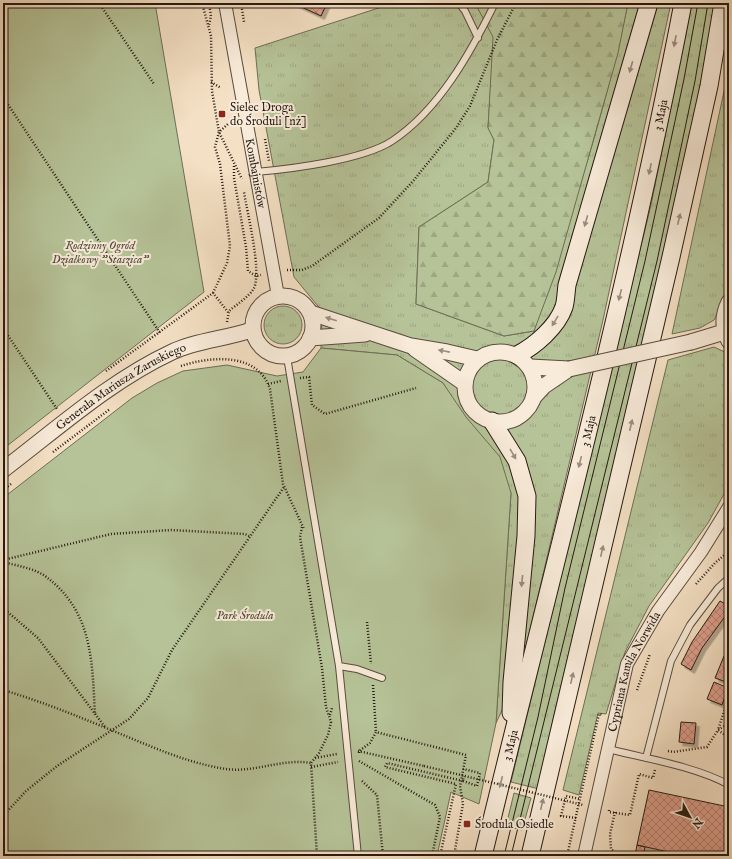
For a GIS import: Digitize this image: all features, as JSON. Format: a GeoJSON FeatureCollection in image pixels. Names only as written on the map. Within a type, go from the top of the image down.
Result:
{"type":"FeatureCollection","features":[{"type":"Feature","properties":{"kind":"main road"},"geometry":{"type":"LineString","coordinates":[[517,355],[524,352],[552,327],[564,307],[567,285],[649,3]]}},
{"type":"Feature","properties":{"kind":"main road","name":"3 Maja"},"geometry":{"type":"LineString","coordinates":[[483,856],[635,237],[683,3]]}},
{"type":"Feature","properties":{"kind":"main road"},"geometry":{"type":"LineString","coordinates":[[530,856],[709,86],[723,3]]}},
{"type":"Feature","properties":{"kind":"main road"},"geometry":{"type":"LineString","coordinates":[[709,86],[729,40]]}},
{"type":"Feature","properties":{"kind":"main road"},"geometry":{"type":"LineString","coordinates":[[492,421],[517,461],[527,496],[526,536],[512,682],[511,744]]}},
{"type":"Feature","properties":{"kind":"street","name":"Kombajnistów"},"geometry":{"type":"LineString","coordinates":[[225,3],[278,296]]}},
{"type":"Feature","properties":{"kind":"street"},"geometry":{"type":"LineString","coordinates":[[311,313],[313,330],[310,338],[298,353],[287,357],[275,356],[265,351],[256,341],[251,330],[253,319],[258,308],[266,299],[278,296],[289,296],[299,300],[311,313],[411,346],[477,359],[496,352],[517,355],[525,360],[530,367],[536,387],[533,398],[527,410],[519,417],[510,421],[492,421],[471,407],[465,397],[464,384],[466,374],[477,359]]}},
{"type":"Feature","properties":{"kind":"street"},"geometry":{"type":"LineString","coordinates":[[530,367],[569,369],[692,342],[726,337],[723,317],[729,302]]}},
{"type":"Feature","properties":{"kind":"street","name":"Generała Mariusza Zaruskiego"},"geometry":{"type":"LineString","coordinates":[[3,470],[113,386],[144,367],[174,351],[251,330]]}},
{"type":"Feature","properties":{"kind":"street"},"geometry":{"type":"LineString","coordinates":[[310,338],[378,334]]}},
{"type":"Feature","properties":{"kind":"street"},"geometry":{"type":"LineString","coordinates":[[411,346],[464,384]]}},
{"type":"Feature","properties":{"kind":"street"},"geometry":{"type":"LineString","coordinates":[[533,398],[544,386],[569,369]]}},
{"type":"Feature","properties":{"kind":"street","name":"Cypriana Kamila Norwida"},"geometry":{"type":"LineString","coordinates":[[584,856],[627,664],[658,611],[701,552],[729,506]]}},
{"type":"Feature","properties":{"kind":"lane"},"geometry":{"type":"LineString","coordinates":[[459,3],[465,11],[478,38]]}},
{"type":"Feature","properties":{"kind":"lane"},"geometry":{"type":"LineString","coordinates":[[256,172],[348,157],[366,153],[391,142],[433,105],[478,38],[495,3]]}},
{"type":"Feature","properties":{"kind":"lane"},"geometry":{"type":"LineString","coordinates":[[287,357],[339,666],[358,856]]}},
{"type":"Feature","properties":{"kind":"lane"},"geometry":{"type":"LineString","coordinates":[[646,758],[672,661],[690,625],[718,588],[729,578]]}},
{"type":"Feature","properties":{"kind":"lane"},"geometry":{"type":"LineString","coordinates":[[339,666],[382,678]]}},
{"type":"Feature","properties":{"kind":"lane"},"geometry":{"type":"LineString","coordinates":[[608,749],[646,758],[719,780],[729,785]]}},
{"type":"Feature","properties":{"kind":"path"},"geometry":{"type":"LineString","coordinates":[[99,3],[154,84]]}},
{"type":"Feature","properties":{"kind":"path"},"geometry":{"type":"LineString","coordinates":[[202,3],[209,28]]}},
{"type":"Feature","properties":{"kind":"path"},"geometry":{"type":"LineString","coordinates":[[209,3],[211,16],[209,28],[211,82],[219,132],[234,166],[241,177],[253,246],[256,276],[254,287],[250,294],[228,312],[227,321]]}},
{"type":"Feature","properties":{"kind":"path"},"geometry":{"type":"LineString","coordinates":[[287,270],[302,270],[312,266],[367,228],[383,214],[414,180],[456,128],[469,109],[497,40],[516,3]]}},
{"type":"Feature","properties":{"kind":"path"},"geometry":{"type":"LineString","coordinates":[[211,82],[221,88]]}},
{"type":"Feature","properties":{"kind":"path"},"geometry":{"type":"LineString","coordinates":[[3,97],[160,333]]}},
{"type":"Feature","properties":{"kind":"path"},"geometry":{"type":"LineString","coordinates":[[103,374],[213,293],[227,263],[230,246],[220,164],[216,147],[219,132],[228,124]]}},
{"type":"Feature","properties":{"kind":"path"},"geometry":{"type":"LineString","coordinates":[[234,166],[234,178],[246,247],[248,271],[256,276]]}},
{"type":"Feature","properties":{"kind":"path"},"geometry":{"type":"LineString","coordinates":[[213,293],[228,312]]}},
{"type":"Feature","properties":{"kind":"path"},"geometry":{"type":"LineString","coordinates":[[3,328],[56,408],[58,410],[63,405]]}},
{"type":"Feature","properties":{"kind":"path"},"geometry":{"type":"LineString","coordinates":[[233,353],[234,359]]}},
{"type":"Feature","properties":{"kind":"path"},"geometry":{"type":"LineString","coordinates":[[178,367],[200,361],[234,359],[247,364],[265,378],[268,384],[284,487],[303,526],[300,537],[322,668],[326,707],[330,715],[328,734],[311,763],[317,856]]}},
{"type":"Feature","properties":{"kind":"path"},"geometry":{"type":"LineString","coordinates":[[268,384],[309,377],[312,405],[325,414],[416,388]]}},
{"type":"Feature","properties":{"kind":"path"},"geometry":{"type":"LineString","coordinates":[[52,453],[113,406]]}},
{"type":"Feature","properties":{"kind":"path"},"geometry":{"type":"LineString","coordinates":[[3,490],[15,481]]}},
{"type":"Feature","properties":{"kind":"path"},"geometry":{"type":"LineString","coordinates":[[3,816],[26,791],[57,766],[129,719],[148,698],[172,650],[284,487]]}},
{"type":"Feature","properties":{"kind":"path"},"geometry":{"type":"LineString","coordinates":[[5,559],[111,534],[172,530],[245,534],[249,536]]}},
{"type":"Feature","properties":{"kind":"path"},"geometry":{"type":"LineString","coordinates":[[694,587],[715,563],[729,551]]}},
{"type":"Feature","properties":{"kind":"path"},"geometry":{"type":"LineString","coordinates":[[5,559],[7,562],[44,575],[73,603],[83,621],[89,644],[95,714]]}},
{"type":"Feature","properties":{"kind":"path"},"geometry":{"type":"LineString","coordinates":[[3,608],[38,638],[105,728]]}},
{"type":"Feature","properties":{"kind":"path"},"geometry":{"type":"LineString","coordinates":[[636,693],[652,649]]}},
{"type":"Feature","properties":{"kind":"path"},"geometry":{"type":"LineString","coordinates":[[3,690],[50,704],[138,742],[203,764],[228,769],[250,768],[297,761],[311,763]]}},
{"type":"Feature","properties":{"kind":"path"},"geometry":{"type":"LineString","coordinates":[[710,745],[718,730],[729,696]]}},
{"type":"Feature","properties":{"kind":"path"},"geometry":{"type":"LineString","coordinates":[[718,730],[729,723]]}},
{"type":"Feature","properties":{"kind":"path"},"geometry":{"type":"LineString","coordinates":[[718,730],[729,738]]}},
{"type":"Feature","properties":{"kind":"path"},"geometry":{"type":"LineString","coordinates":[[359,751],[370,744],[376,732],[466,755],[460,786],[463,804],[454,856]]}},
{"type":"Feature","properties":{"kind":"path"},"geometry":{"type":"LineString","coordinates":[[315,758],[359,751],[583,805]]}},
{"type":"Feature","properties":{"kind":"path"},"geometry":{"type":"LineString","coordinates":[[359,751],[359,767]]}},
{"type":"Feature","properties":{"kind":"path"},"geometry":{"type":"LineString","coordinates":[[311,767],[348,761],[359,762],[435,805],[440,817],[432,856]]}},
{"type":"Feature","properties":{"kind":"path"},"geometry":{"type":"LineString","coordinates":[[440,856],[456,784],[386,767],[387,763],[478,786],[480,773],[463,768]]}},
{"type":"Feature","properties":{"kind":"path"},"geometry":{"type":"LineString","coordinates":[[463,781],[464,776]]}},
{"type":"Feature","properties":{"kind":"path"},"geometry":{"type":"LineString","coordinates":[[359,779],[377,795],[383,856]]}},
{"type":"Feature","properties":{"kind":"path"},"geometry":{"type":"LineString","coordinates":[[567,856],[581,793]]}},
{"type":"Feature","properties":{"kind":"path"},"geometry":{"type":"LineString","coordinates":[[563,807],[566,796],[584,800]]}},
{"type":"Feature","properties":{"kind":"path"},"geometry":{"type":"LineString","coordinates":[[611,804],[609,812],[624,814]]}},
{"type":"Feature","properties":{"kind":"path"},"geometry":{"type":"LineString","coordinates":[[615,812],[610,834],[611,848],[620,856]]}},
{"type":"Feature","properties":{"kind":"green space","name":"Rodzinny Ogród Działkowy \"Staszica\""},"geometry":{"type":"Polygon","coordinates":[[[3,3],[155,3],[204,292],[3,449],[3,3]]]}},
{"type":"Feature","properties":{"kind":"green space"},"geometry":{"type":"Polygon","coordinates":[[[394,3],[475,3],[494,37],[488,127],[494,140],[488,182],[419,227],[416,304],[504,336],[534,331],[597,128],[619,45],[628,3],[671,3],[603,320],[520,672],[496,723],[511,493],[443,383],[397,355],[321,348],[322,311],[294,277],[259,90],[255,48],[394,3]]]}},
{"type":"Feature","properties":{"kind":"green space"},"geometry":{"type":"Polygon","coordinates":[[[475,3],[628,3],[618,53],[556,272],[534,331],[504,336],[416,304],[419,227],[488,182],[494,140],[488,128],[493,37],[475,3]]]}},
{"type":"Feature","properties":{"kind":"green space"},"geometry":{"type":"Polygon","coordinates":[[[692,3],[715,3],[685,171],[554,715],[539,789],[511,782],[651,205],[692,3]]]}},
{"type":"Feature","properties":{"kind":"green space"},"geometry":{"type":"Polygon","coordinates":[[[729,68],[729,294],[714,320],[700,328],[672,334],[729,68]]]}},
{"type":"Feature","properties":{"kind":"green space"},"geometry":{"type":"Polygon","coordinates":[[[283,306],[296,312],[302,325],[296,338],[283,344],[270,338],[264,325],[270,312],[283,306]]]}},
{"type":"Feature","properties":{"kind":"green space"},"geometry":{"type":"Polygon","coordinates":[[[714,347],[729,354],[729,485],[708,523],[649,606],[625,652],[606,714],[598,713],[579,795],[563,790],[668,360],[714,347]]]}},
{"type":"Feature","properties":{"kind":"green space","name":"Park Środula"},"geometry":{"type":"Polygon","coordinates":[[[321,348],[397,355],[443,383],[466,417],[500,457],[511,493],[496,723],[479,804],[451,792],[437,856],[3,856],[3,498],[132,398],[157,383],[183,371],[227,365],[277,376],[303,372],[321,348]]]}},
{"type":"Feature","properties":{"kind":"green space"},"geometry":{"type":"Polygon","coordinates":[[[514,793],[531,798],[522,830],[506,826],[514,793]]]}},
{"type":"Feature","properties":{"kind":"building"},"geometry":{"type":"Polygon","coordinates":[[[293,3],[327,3],[321,16],[293,3]]]}},
{"type":"Feature","properties":{"kind":"building"},"geometry":{"type":"Polygon","coordinates":[[[720,601],[729,606],[729,611],[702,648],[691,670],[681,664],[692,642],[720,601]]]}},
{"type":"Feature","properties":{"kind":"building"},"geometry":{"type":"Polygon","coordinates":[[[729,649],[729,683],[715,678],[724,656],[729,649]]]}},
{"type":"Feature","properties":{"kind":"building"},"geometry":{"type":"Polygon","coordinates":[[[714,682],[728,688],[722,705],[707,699],[714,682]]]}},
{"type":"Feature","properties":{"kind":"building"},"geometry":{"type":"Polygon","coordinates":[[[681,722],[696,723],[694,744],[679,742],[681,722]]]}},
{"type":"Feature","properties":{"kind":"building"},"geometry":{"type":"Polygon","coordinates":[[[649,790],[729,807],[729,831],[724,856],[687,856],[637,845],[649,790]]]}},
{"type":"Feature","properties":{"kind":"building"},"geometry":{"type":"Polygon","coordinates":[[[637,845],[645,847],[643,856],[635,855],[637,845]]]}},
{"type":"Feature","properties":{"kind":"tram line"},"geometry":{"type":"LineString","coordinates":[[504,856],[538,717],[565,588],[645,261],[684,79],[698,3]]}},
{"type":"Feature","properties":{"kind":"tram line"},"geometry":{"type":"LineString","coordinates":[[511,856],[657,261],[695,81],[708,3]]}},
{"type":"Feature","properties":{"kind":"place","name":"Sielec Droga do Środuli [nż]"},"geometry":{"type":"Point","coordinates":[222,114]}},
{"type":"Feature","properties":{"kind":"place","name":"Środula Osiedle"},"geometry":{"type":"Point","coordinates":[467,824]}}]}
